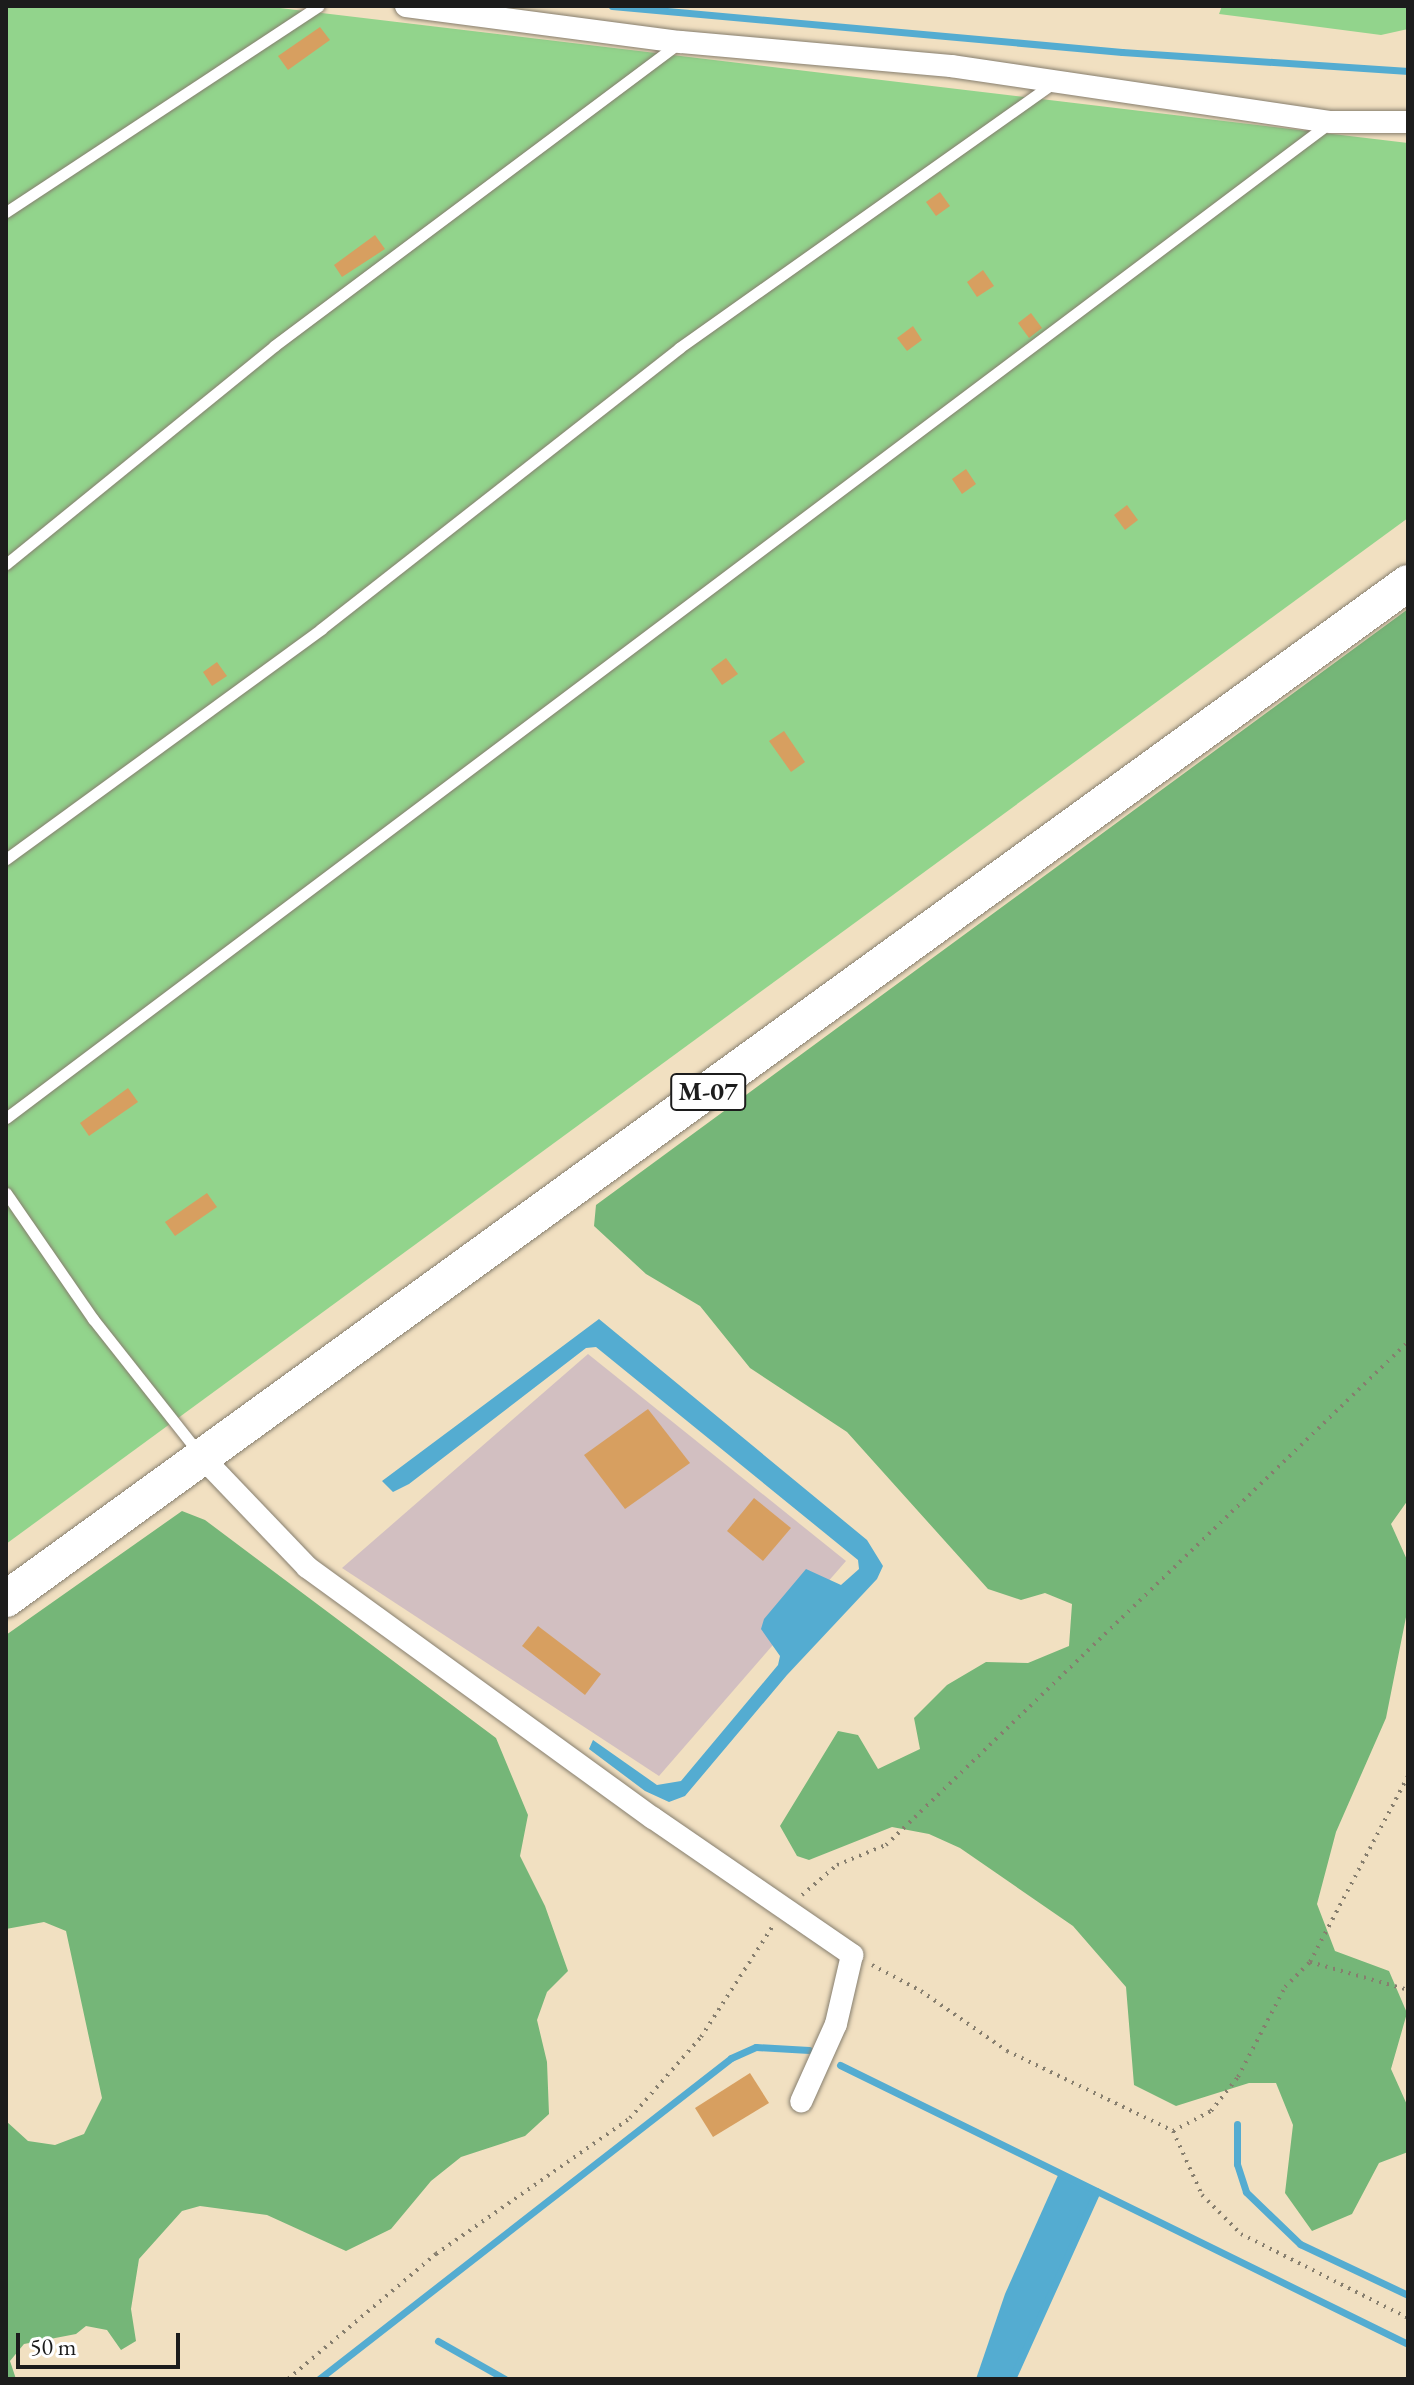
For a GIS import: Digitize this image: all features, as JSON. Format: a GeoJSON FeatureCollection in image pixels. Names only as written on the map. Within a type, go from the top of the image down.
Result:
{"type":"FeatureCollection","features":[{"type":"Feature","properties":{"kind":"highway","name":"М-07"},"geometry":{"type":"LineString","coordinates":[[6,1599],[1408,583]]}},
{"type":"Feature","properties":{"kind":"street"},"geometry":{"type":"LineString","coordinates":[[406,6],[681,42],[951,66],[1051,85],[1331,122],[1408,122]]}},
{"type":"Feature","properties":{"kind":"street"},"geometry":{"type":"LineString","coordinates":[[202,1457],[307,1567],[852,1955],[836,2024],[801,2102]]}},
{"type":"Feature","properties":{"kind":"lane"},"geometry":{"type":"LineString","coordinates":[[6,212],[318,6]]}},
{"type":"Feature","properties":{"kind":"lane"},"geometry":{"type":"LineString","coordinates":[[6,564],[274,346],[681,42]]}},
{"type":"Feature","properties":{"kind":"lane"},"geometry":{"type":"LineString","coordinates":[[6,859],[321,629],[679,348],[1051,85]]}},
{"type":"Feature","properties":{"kind":"lane"},"geometry":{"type":"LineString","coordinates":[[6,1118],[1331,122]]}},
{"type":"Feature","properties":{"kind":"lane"},"geometry":{"type":"LineString","coordinates":[[6,1193],[93,1319],[202,1457]]}},
{"type":"Feature","properties":{"kind":"path"},"geometry":{"type":"LineString","coordinates":[[288,2379],[436,2254],[630,2118],[701,2037],[786,1909],[837,1865],[886,1845],[1408,1342]]}},
{"type":"Feature","properties":{"kind":"path"},"geometry":{"type":"LineString","coordinates":[[1173,2131],[1211,2111],[1238,2077],[1285,1987],[1310,1962],[1408,1776]]}},
{"type":"Feature","properties":{"kind":"path"},"geometry":{"type":"LineString","coordinates":[[852,1955],[921,1991],[1007,2051],[1173,2131],[1202,2195],[1241,2234],[1408,2318]]}},
{"type":"Feature","properties":{"kind":"path"},"geometry":{"type":"LineString","coordinates":[[1310,1962],[1408,1990]]}},
{"type":"Feature","properties":{"kind":"shaded area"},"geometry":{"type":"Polygon","coordinates":[[[588,1354],[846,1561],[659,1776],[342,1568],[588,1354]]]}},
{"type":"Feature","properties":{"kind":"green space"},"geometry":{"type":"Polygon","coordinates":[[[6,6],[263,6],[1408,143],[1408,518],[6,1544],[6,6]]]}},
{"type":"Feature","properties":{"kind":"green space"},"geometry":{"type":"Polygon","coordinates":[[[1222,6],[1408,6],[1408,29],[1381,35],[1219,14],[1222,6]]]}},
{"type":"Feature","properties":{"kind":"green space"},"geometry":{"type":"Polygon","coordinates":[[[1408,609],[1408,1500],[1391,1524],[1408,1562],[1408,1607],[1386,1718],[1336,1832],[1317,1904],[1335,1951],[1389,1971],[1407,2013],[1391,2069],[1408,2107],[1408,2152],[1379,2163],[1352,2214],[1312,2231],[1285,2193],[1293,2125],[1276,2083],[1249,2083],[1176,2106],[1134,2085],[1126,1987],[1073,1926],[960,1848],[929,1834],[892,1827],[809,1860],[797,1856],[780,1826],[838,1731],[858,1735],[878,1769],[920,1749],[914,1718],[947,1685],[986,1662],[1028,1663],[1069,1646],[1072,1604],[1045,1593],[1021,1600],[988,1589],[847,1432],[750,1368],[700,1306],[646,1274],[594,1226],[596,1205],[1408,609]]]}},
{"type":"Feature","properties":{"kind":"green space"},"geometry":{"type":"Polygon","coordinates":[[[182,1511],[205,1520],[496,1738],[528,1815],[520,1856],[545,1906],[568,1971],[547,1992],[537,2020],[547,2062],[549,2114],[525,2136],[461,2157],[431,2181],[391,2229],[346,2251],[267,2215],[200,2206],[182,2211],[139,2259],[131,2309],[136,2341],[121,2350],[107,2330],[86,2326],[76,2334],[24,2344],[10,2361],[16,2379],[6,2379],[6,2121],[28,2141],[55,2145],[84,2134],[102,2098],[66,1931],[44,1922],[6,1929],[6,1635],[182,1511]]]}},
{"type":"Feature","properties":{"kind":"water"},"geometry":{"type":"Polygon","coordinates":[[[599,1319],[867,1540],[883,1566],[877,1579],[787,1675],[685,1796],[669,1802],[645,1791],[589,1749],[593,1740],[657,1785],[681,1781],[778,1665],[780,1656],[761,1629],[764,1619],[806,1569],[841,1585],[859,1569],[858,1560],[596,1347],[586,1348],[409,1484],[393,1492],[382,1481],[599,1319]]]}},
{"type":"Feature","properties":{"kind":"water"},"geometry":{"type":"Polygon","coordinates":[[[1059,2173],[1097,2191],[1012,2379],[976,2379],[1005,2294],[1059,2173]]]}},
{"type":"Feature","properties":{"kind":"building"},"geometry":{"type":"Polygon","coordinates":[[[320,27],[330,40],[288,70],[278,56],[320,27]]]}},
{"type":"Feature","properties":{"kind":"building"},"geometry":{"type":"Polygon","coordinates":[[[940,192],[950,206],[936,216],[926,202],[940,192]]]}},
{"type":"Feature","properties":{"kind":"building"},"geometry":{"type":"Polygon","coordinates":[[[375,235],[385,249],[342,277],[334,265],[375,235]]]}},
{"type":"Feature","properties":{"kind":"building"},"geometry":{"type":"Polygon","coordinates":[[[983,270],[994,286],[977,297],[967,282],[983,270]]]}},
{"type":"Feature","properties":{"kind":"building"},"geometry":{"type":"Polygon","coordinates":[[[1031,313],[1042,328],[1029,338],[1018,323],[1031,313]]]}},
{"type":"Feature","properties":{"kind":"building"},"geometry":{"type":"Polygon","coordinates":[[[913,326],[922,340],[907,351],[897,338],[913,326]]]}},
{"type":"Feature","properties":{"kind":"building"},"geometry":{"type":"Polygon","coordinates":[[[966,469],[976,484],[962,494],[952,479],[966,469]]]}},
{"type":"Feature","properties":{"kind":"building"},"geometry":{"type":"Polygon","coordinates":[[[1127,505],[1138,520],[1125,530],[1114,515],[1127,505]]]}},
{"type":"Feature","properties":{"kind":"building"},"geometry":{"type":"Polygon","coordinates":[[[726,658],[738,674],[722,685],[711,669],[726,658]]]}},
{"type":"Feature","properties":{"kind":"building"},"geometry":{"type":"Polygon","coordinates":[[[217,662],[227,676],[212,686],[203,672],[217,662]]]}},
{"type":"Feature","properties":{"kind":"building"},"geometry":{"type":"Polygon","coordinates":[[[784,731],[805,762],[791,772],[769,741],[784,731]]]}},
{"type":"Feature","properties":{"kind":"building"},"geometry":{"type":"Polygon","coordinates":[[[128,1088],[138,1102],[89,1136],[80,1123],[128,1088]]]}},
{"type":"Feature","properties":{"kind":"building"},"geometry":{"type":"Polygon","coordinates":[[[207,1193],[217,1207],[175,1236],[165,1222],[207,1193]]]}},
{"type":"Feature","properties":{"kind":"building"},"geometry":{"type":"Polygon","coordinates":[[[648,1409],[690,1463],[625,1509],[584,1455],[648,1409]]]}},
{"type":"Feature","properties":{"kind":"building"},"geometry":{"type":"Polygon","coordinates":[[[754,1498],[791,1528],[763,1561],[727,1531],[754,1498]]]}},
{"type":"Feature","properties":{"kind":"building"},"geometry":{"type":"Polygon","coordinates":[[[538,1626],[601,1674],[585,1695],[522,1646],[538,1626]]]}},
{"type":"Feature","properties":{"kind":"building"},"geometry":{"type":"Polygon","coordinates":[[[750,2073],[769,2103],[713,2137],[695,2108],[750,2073]]]}},
{"type":"Feature","properties":{"kind":"waterway"},"geometry":{"type":"LineString","coordinates":[[612,6],[1122,52],[1408,71]]}},
{"type":"Feature","properties":{"kind":"waterway"},"geometry":{"type":"LineString","coordinates":[[319,2379],[731,2058],[756,2047],[809,2050]]}},
{"type":"Feature","properties":{"kind":"waterway"},"geometry":{"type":"LineString","coordinates":[[840,2065],[1408,2344]]}},
{"type":"Feature","properties":{"kind":"waterway"},"geometry":{"type":"LineString","coordinates":[[1237,2124],[1237,2164],[1246,2192],[1300,2244],[1408,2295]]}},
{"type":"Feature","properties":{"kind":"waterway"},"geometry":{"type":"LineString","coordinates":[[1012,2379],[1097,2191]]}},
{"type":"Feature","properties":{"kind":"waterway"},"geometry":{"type":"LineString","coordinates":[[438,2341],[505,2379]]}}]}
